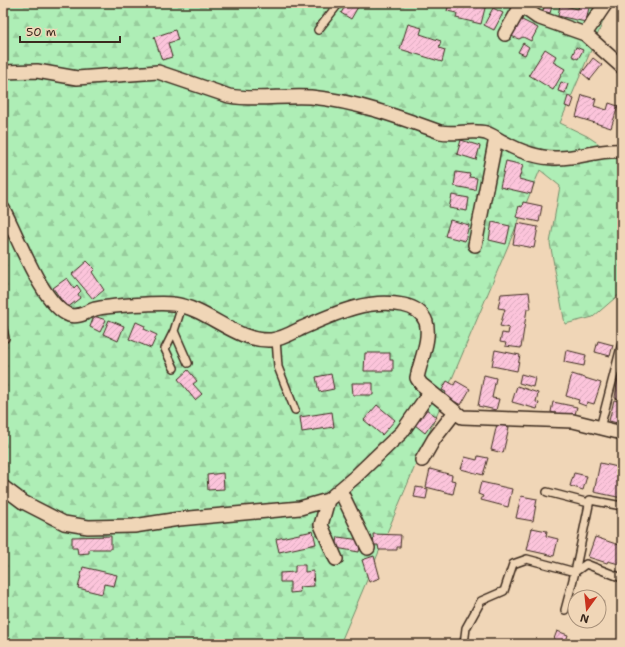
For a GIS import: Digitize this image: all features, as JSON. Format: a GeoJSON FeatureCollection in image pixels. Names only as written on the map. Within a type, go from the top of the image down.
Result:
{"type":"FeatureCollection","features":[{"type":"Feature","properties":{"kind":"street"},"geometry":{"type":"LineString","coordinates":[[585,34],[606,3]]}},
{"type":"Feature","properties":{"kind":"street"},"geometry":{"type":"LineString","coordinates":[[505,34],[519,4],[538,17],[585,34],[622,67]]}},
{"type":"Feature","properties":{"kind":"street"},"geometry":{"type":"LineString","coordinates":[[3,72],[37,71],[77,78],[158,72],[229,96],[241,98],[310,97],[335,101],[405,119],[440,132],[479,132],[496,138],[519,150],[539,157],[578,158],[604,151],[622,151]]}},
{"type":"Feature","properties":{"kind":"street"},"geometry":{"type":"LineString","coordinates":[[475,245],[496,138]]}},
{"type":"Feature","properties":{"kind":"street"},"geometry":{"type":"LineString","coordinates":[[4,215],[50,300],[70,315],[80,316],[95,309],[173,304],[182,306],[254,339],[276,340],[328,317],[360,306],[388,302],[406,306],[422,314],[426,323],[427,336],[417,378],[430,392],[449,405],[462,417],[558,420],[622,433]]}},
{"type":"Feature","properties":{"kind":"street"},"geometry":{"type":"LineString","coordinates":[[3,487],[23,502],[64,523],[88,527],[134,526],[179,519],[300,508],[328,500],[382,453],[402,432],[430,392]]}},
{"type":"Feature","properties":{"kind":"street"},"geometry":{"type":"LineString","coordinates":[[422,460],[434,439],[455,412]]}},
{"type":"Feature","properties":{"kind":"street"},"geometry":{"type":"LineString","coordinates":[[340,490],[368,548]]}},
{"type":"Feature","properties":{"kind":"street"},"geometry":{"type":"LineString","coordinates":[[328,500],[321,525],[336,559]]}},
{"type":"Feature","properties":{"kind":"lane"},"geometry":{"type":"LineString","coordinates":[[318,30],[340,3]]}},
{"type":"Feature","properties":{"kind":"lane"},"geometry":{"type":"LineString","coordinates":[[174,368],[164,349],[174,331],[182,306]]}},
{"type":"Feature","properties":{"kind":"lane"},"geometry":{"type":"LineString","coordinates":[[3,329],[5,338]]}},
{"type":"Feature","properties":{"kind":"lane"},"geometry":{"type":"LineString","coordinates":[[174,331],[188,363]]}},
{"type":"Feature","properties":{"kind":"lane"},"geometry":{"type":"LineString","coordinates":[[276,340],[278,367],[295,410]]}},
{"type":"Feature","properties":{"kind":"lane"},"geometry":{"type":"LineString","coordinates":[[600,428],[622,343]]}},
{"type":"Feature","properties":{"kind":"lane"},"geometry":{"type":"LineString","coordinates":[[547,492],[589,503]]}},
{"type":"Feature","properties":{"kind":"lane"},"geometry":{"type":"LineString","coordinates":[[565,610],[575,572],[590,500],[622,506]]}},
{"type":"Feature","properties":{"kind":"lane"},"geometry":{"type":"LineString","coordinates":[[464,644],[466,628],[481,601],[504,591],[513,564],[527,559],[575,572]]}},
{"type":"Feature","properties":{"kind":"lane"},"geometry":{"type":"LineString","coordinates":[[575,572],[586,564],[622,578]]}},
{"type":"Feature","properties":{"kind":"green space"},"geometry":{"type":"Polygon","coordinates":[[[3,3],[611,3],[560,123],[587,136],[617,156],[598,155],[622,159],[622,292],[593,317],[565,324],[550,243],[560,186],[540,170],[340,644],[3,644],[3,3]]]}},
{"type":"Feature","properties":{"kind":"building"},"geometry":{"type":"Polygon","coordinates":[[[347,3],[356,3],[359,5],[351,19],[341,13],[347,3]]]}},
{"type":"Feature","properties":{"kind":"building"},"geometry":{"type":"Polygon","coordinates":[[[449,3],[486,4],[481,24],[456,18],[457,13],[447,11],[449,3]]]}},
{"type":"Feature","properties":{"kind":"building"},"geometry":{"type":"Polygon","coordinates":[[[545,3],[553,3],[550,13],[543,11],[545,3]]]}},
{"type":"Feature","properties":{"kind":"building"},"geometry":{"type":"Polygon","coordinates":[[[560,5],[578,9],[579,5],[589,7],[586,22],[558,16],[560,5]]]}},
{"type":"Feature","properties":{"kind":"building"},"geometry":{"type":"Polygon","coordinates":[[[493,8],[503,13],[494,30],[484,25],[493,8]]]}},
{"type":"Feature","properties":{"kind":"building"},"geometry":{"type":"Polygon","coordinates":[[[520,19],[538,28],[531,41],[523,37],[519,39],[511,36],[520,19]]]}},
{"type":"Feature","properties":{"kind":"building"},"geometry":{"type":"Polygon","coordinates":[[[408,24],[422,28],[420,34],[441,41],[439,48],[445,50],[442,62],[400,49],[408,24]]]}},
{"type":"Feature","properties":{"kind":"building"},"geometry":{"type":"Polygon","coordinates":[[[175,30],[178,40],[168,43],[172,57],[162,60],[154,37],[175,30]]]}},
{"type":"Feature","properties":{"kind":"building"},"geometry":{"type":"Polygon","coordinates":[[[523,43],[529,47],[525,55],[518,52],[523,43]]]}},
{"type":"Feature","properties":{"kind":"building"},"geometry":{"type":"Polygon","coordinates":[[[576,47],[583,50],[578,59],[572,56],[576,47]]]}},
{"type":"Feature","properties":{"kind":"building"},"geometry":{"type":"Polygon","coordinates":[[[545,49],[556,56],[553,62],[565,69],[553,90],[529,75],[545,49]]]}},
{"type":"Feature","properties":{"kind":"building"},"geometry":{"type":"Polygon","coordinates":[[[593,58],[602,65],[590,80],[582,73],[593,58]]]}},
{"type":"Feature","properties":{"kind":"building"},"geometry":{"type":"Polygon","coordinates":[[[561,82],[568,84],[565,93],[558,91],[561,82]]]}},
{"type":"Feature","properties":{"kind":"building"},"geometry":{"type":"Polygon","coordinates":[[[582,95],[596,99],[594,106],[607,110],[609,103],[618,106],[611,128],[576,117],[582,95]]]}},
{"type":"Feature","properties":{"kind":"building"},"geometry":{"type":"Polygon","coordinates":[[[568,96],[574,99],[571,108],[565,106],[568,96]]]}},
{"type":"Feature","properties":{"kind":"building"},"geometry":{"type":"Polygon","coordinates":[[[461,140],[480,146],[476,160],[457,154],[461,140]]]}},
{"type":"Feature","properties":{"kind":"building"},"geometry":{"type":"Polygon","coordinates":[[[506,161],[523,165],[519,179],[534,183],[531,194],[500,187],[506,161]]]}},
{"type":"Feature","properties":{"kind":"building"},"geometry":{"type":"Polygon","coordinates":[[[456,172],[470,174],[469,177],[477,178],[475,190],[454,186],[456,172]]]}},
{"type":"Feature","properties":{"kind":"building"},"geometry":{"type":"Polygon","coordinates":[[[452,195],[469,198],[467,211],[449,208],[452,195]]]}},
{"type":"Feature","properties":{"kind":"building"},"geometry":{"type":"Polygon","coordinates":[[[523,202],[542,206],[539,222],[516,217],[519,206],[522,207],[523,202]]]}},
{"type":"Feature","properties":{"kind":"building"},"geometry":{"type":"Polygon","coordinates":[[[450,220],[469,225],[465,241],[445,236],[450,220]]]}},
{"type":"Feature","properties":{"kind":"building"},"geometry":{"type":"Polygon","coordinates":[[[492,222],[510,226],[506,244],[489,240],[492,222]]]}},
{"type":"Feature","properties":{"kind":"building"},"geometry":{"type":"Polygon","coordinates":[[[517,223],[538,227],[534,248],[513,244],[517,223]]]}},
{"type":"Feature","properties":{"kind":"building"},"geometry":{"type":"Polygon","coordinates":[[[87,261],[95,269],[92,272],[104,290],[93,299],[72,274],[87,261]]]}},
{"type":"Feature","properties":{"kind":"building"},"geometry":{"type":"Polygon","coordinates":[[[67,278],[74,288],[77,285],[81,291],[78,294],[80,298],[67,308],[53,288],[67,278]]]}},
{"type":"Feature","properties":{"kind":"building"},"geometry":{"type":"Polygon","coordinates":[[[529,292],[531,309],[527,309],[521,348],[505,346],[506,343],[500,342],[502,333],[508,334],[509,328],[500,326],[505,309],[498,308],[501,294],[529,292]]]}},
{"type":"Feature","properties":{"kind":"building"},"geometry":{"type":"Polygon","coordinates":[[[94,316],[106,320],[100,332],[90,327],[94,316]]]}},
{"type":"Feature","properties":{"kind":"building"},"geometry":{"type":"Polygon","coordinates":[[[109,320],[124,326],[118,341],[103,334],[109,320]]]}},
{"type":"Feature","properties":{"kind":"building"},"geometry":{"type":"Polygon","coordinates":[[[136,322],[145,326],[144,329],[157,335],[151,348],[129,339],[136,322]]]}},
{"type":"Feature","properties":{"kind":"building"},"geometry":{"type":"Polygon","coordinates":[[[598,341],[613,345],[610,356],[595,352],[598,341]]]}},
{"type":"Feature","properties":{"kind":"building"},"geometry":{"type":"Polygon","coordinates":[[[495,350],[520,355],[517,371],[492,366],[495,350]]]}},
{"type":"Feature","properties":{"kind":"building"},"geometry":{"type":"Polygon","coordinates":[[[566,350],[586,355],[584,366],[564,362],[566,350]]]}},
{"type":"Feature","properties":{"kind":"building"},"geometry":{"type":"Polygon","coordinates":[[[365,353],[390,353],[390,360],[393,360],[393,371],[364,371],[365,353]]]}},
{"type":"Feature","properties":{"kind":"building"},"geometry":{"type":"Polygon","coordinates":[[[188,370],[197,381],[193,384],[202,394],[195,400],[178,379],[188,370]]]}},
{"type":"Feature","properties":{"kind":"building"},"geometry":{"type":"Polygon","coordinates":[[[331,374],[334,389],[319,392],[316,377],[331,374]]]}},
{"type":"Feature","properties":{"kind":"building"},"geometry":{"type":"Polygon","coordinates":[[[521,374],[535,378],[533,387],[519,383],[521,374]]]}},
{"type":"Feature","properties":{"kind":"building"},"geometry":{"type":"Polygon","coordinates":[[[572,374],[601,383],[594,404],[587,402],[586,406],[578,403],[579,400],[566,396],[572,374]]]}},
{"type":"Feature","properties":{"kind":"building"},"geometry":{"type":"Polygon","coordinates":[[[484,375],[496,378],[492,398],[499,399],[496,410],[478,406],[484,375]]]}},
{"type":"Feature","properties":{"kind":"building"},"geometry":{"type":"Polygon","coordinates":[[[618,377],[622,378],[622,400],[615,398],[618,377]]]}},
{"type":"Feature","properties":{"kind":"building"},"geometry":{"type":"Polygon","coordinates":[[[447,381],[454,385],[456,381],[470,389],[461,405],[444,396],[446,392],[442,390],[447,381]]]}},
{"type":"Feature","properties":{"kind":"building"},"geometry":{"type":"Polygon","coordinates":[[[352,383],[373,383],[373,395],[353,395],[352,383]]]}},
{"type":"Feature","properties":{"kind":"building"},"geometry":{"type":"Polygon","coordinates":[[[517,386],[538,393],[536,402],[539,403],[537,409],[512,402],[517,386]]]}},
{"type":"Feature","properties":{"kind":"building"},"geometry":{"type":"Polygon","coordinates":[[[614,400],[622,402],[622,424],[609,421],[614,400]]]}},
{"type":"Feature","properties":{"kind":"building"},"geometry":{"type":"Polygon","coordinates":[[[553,402],[577,407],[574,418],[551,412],[553,402]]]}},
{"type":"Feature","properties":{"kind":"building"},"geometry":{"type":"Polygon","coordinates":[[[377,405],[395,420],[382,435],[364,420],[377,405]]]}},
{"type":"Feature","properties":{"kind":"building"},"geometry":{"type":"Polygon","coordinates":[[[426,409],[437,417],[425,433],[415,425],[426,409]]]}},
{"type":"Feature","properties":{"kind":"building"},"geometry":{"type":"Polygon","coordinates":[[[332,412],[334,427],[302,432],[300,417],[332,412]]]}},
{"type":"Feature","properties":{"kind":"building"},"geometry":{"type":"Polygon","coordinates":[[[497,424],[509,427],[503,453],[491,450],[497,424]]]}},
{"type":"Feature","properties":{"kind":"building"},"geometry":{"type":"Polygon","coordinates":[[[478,456],[488,458],[483,475],[461,469],[465,457],[477,460],[478,456]]]}},
{"type":"Feature","properties":{"kind":"building"},"geometry":{"type":"Polygon","coordinates":[[[600,463],[622,468],[622,498],[594,492],[600,463]]]}},
{"type":"Feature","properties":{"kind":"building"},"geometry":{"type":"Polygon","coordinates":[[[430,469],[452,475],[451,480],[456,481],[453,494],[426,487],[430,469]]]}},
{"type":"Feature","properties":{"kind":"building"},"geometry":{"type":"Polygon","coordinates":[[[223,473],[224,489],[208,490],[207,475],[223,473]]]}},
{"type":"Feature","properties":{"kind":"building"},"geometry":{"type":"Polygon","coordinates":[[[574,473],[587,476],[583,490],[570,486],[574,473]]]}},
{"type":"Feature","properties":{"kind":"building"},"geometry":{"type":"Polygon","coordinates":[[[481,482],[512,489],[508,507],[481,500],[483,496],[478,494],[481,482]]]}},
{"type":"Feature","properties":{"kind":"building"},"geometry":{"type":"Polygon","coordinates":[[[416,487],[428,489],[426,499],[414,497],[416,487]]]}},
{"type":"Feature","properties":{"kind":"building"},"geometry":{"type":"Polygon","coordinates":[[[521,496],[537,499],[533,521],[516,518],[521,496]]]}},
{"type":"Feature","properties":{"kind":"building"},"geometry":{"type":"Polygon","coordinates":[[[532,528],[547,531],[546,536],[558,539],[554,556],[527,550],[532,528]]]}},
{"type":"Feature","properties":{"kind":"building"},"geometry":{"type":"Polygon","coordinates":[[[313,531],[316,544],[279,552],[276,539],[313,531]]]}},
{"type":"Feature","properties":{"kind":"building"},"geometry":{"type":"Polygon","coordinates":[[[373,534],[401,535],[400,547],[397,547],[397,550],[379,550],[378,545],[374,545],[373,534]]]}},
{"type":"Feature","properties":{"kind":"building"},"geometry":{"type":"Polygon","coordinates":[[[111,536],[111,549],[89,549],[89,553],[78,554],[77,548],[72,548],[72,537],[111,536]]]}},
{"type":"Feature","properties":{"kind":"building"},"geometry":{"type":"Polygon","coordinates":[[[338,537],[361,540],[359,552],[336,548],[338,537]]]}},
{"type":"Feature","properties":{"kind":"building"},"geometry":{"type":"Polygon","coordinates":[[[595,537],[622,546],[622,554],[619,564],[608,561],[607,563],[588,557],[595,537]]]}},
{"type":"Feature","properties":{"kind":"building"},"geometry":{"type":"Polygon","coordinates":[[[374,556],[380,578],[369,582],[362,560],[374,556]]]}},
{"type":"Feature","properties":{"kind":"building"},"geometry":{"type":"Polygon","coordinates":[[[295,565],[305,565],[305,572],[313,571],[314,586],[299,587],[300,592],[290,593],[290,582],[280,582],[280,573],[295,572],[295,565]]]}},
{"type":"Feature","properties":{"kind":"building"},"geometry":{"type":"Polygon","coordinates":[[[83,567],[117,575],[114,586],[104,584],[102,594],[78,588],[83,567]]]}},
{"type":"Feature","properties":{"kind":"building"},"geometry":{"type":"Polygon","coordinates":[[[557,631],[568,635],[565,644],[552,644],[557,631]]]}},
{"type":"Feature","properties":{"kind":"waterway"},"geometry":{"type":"LineString","coordinates":[[618,3],[622,6]]}}]}
